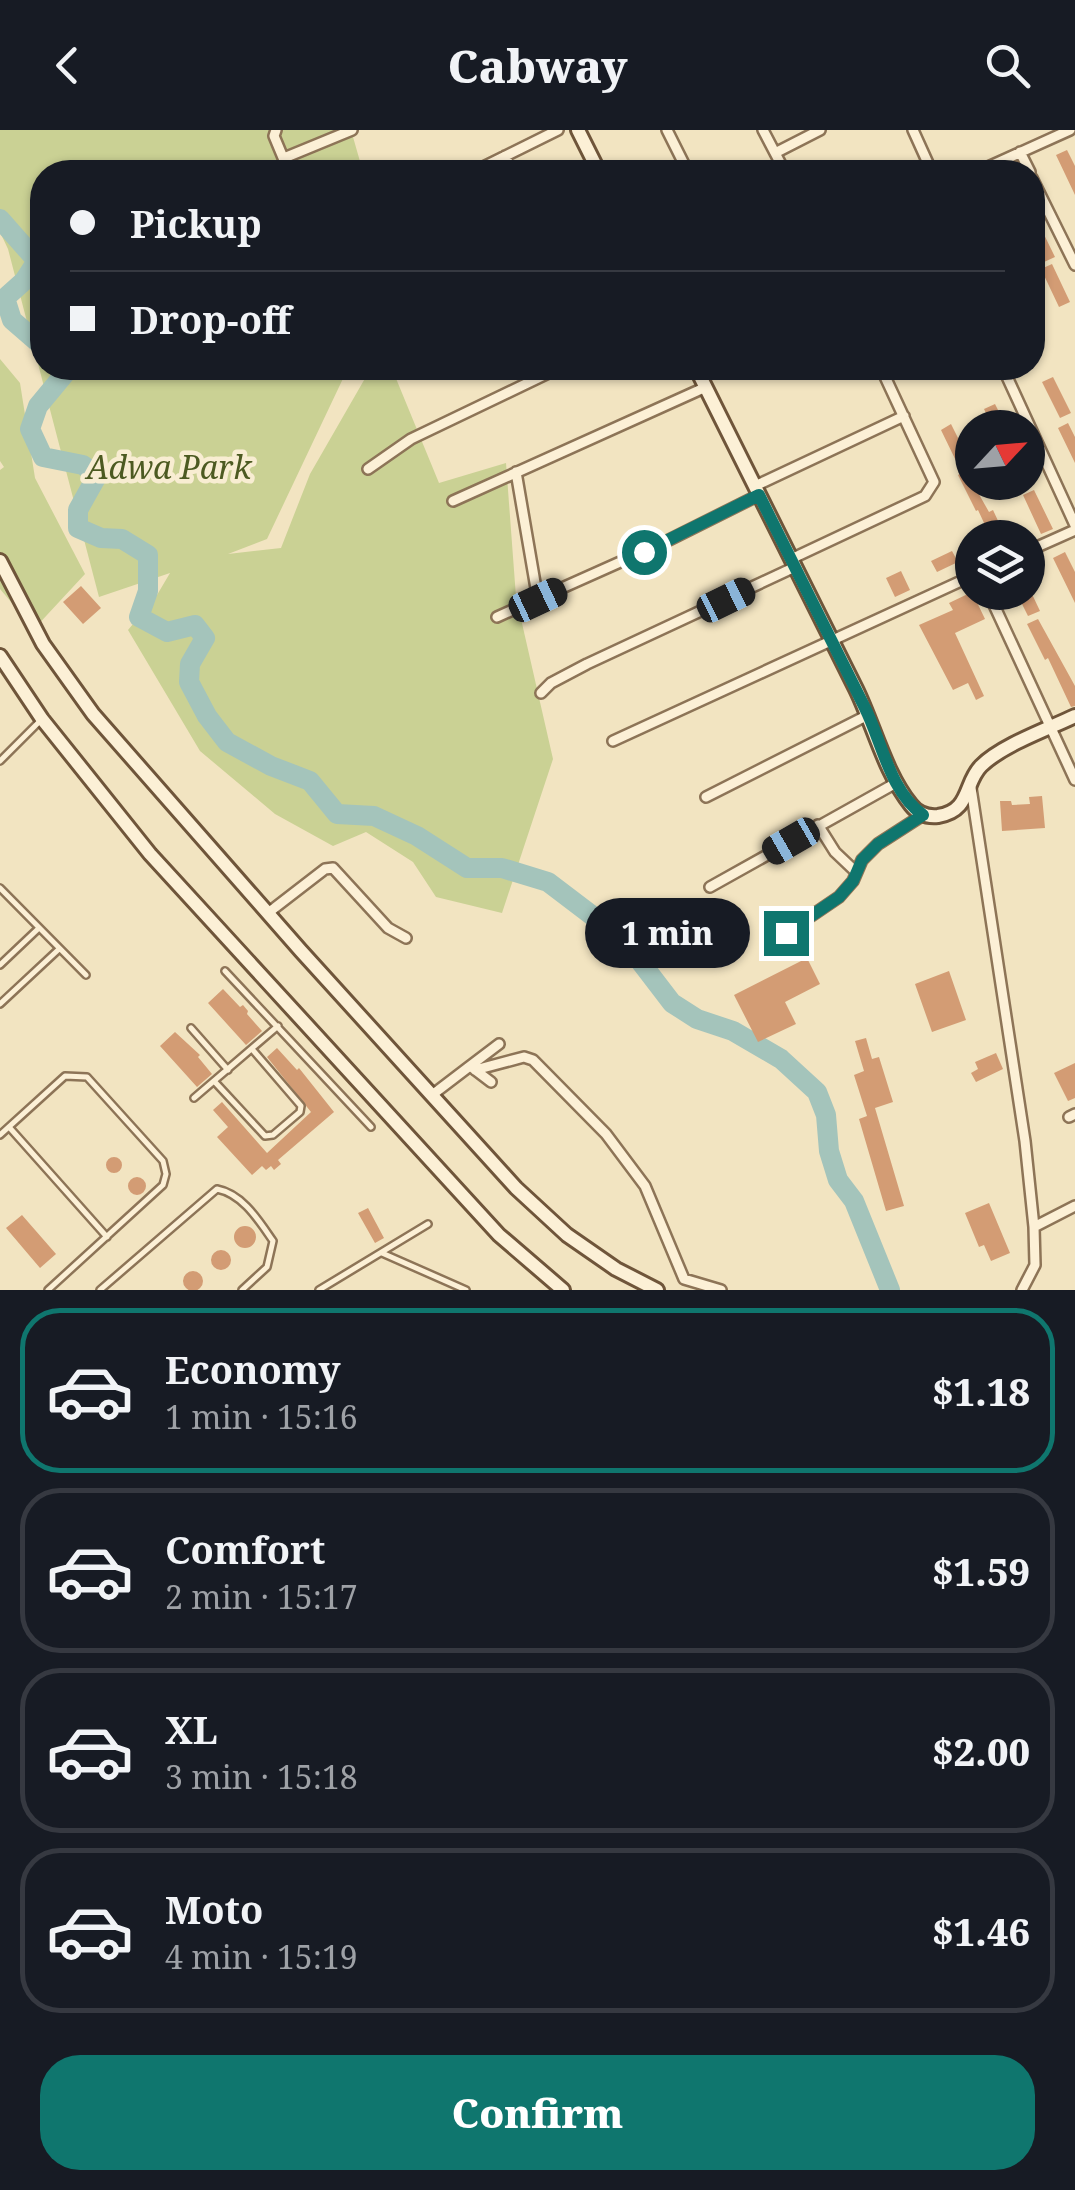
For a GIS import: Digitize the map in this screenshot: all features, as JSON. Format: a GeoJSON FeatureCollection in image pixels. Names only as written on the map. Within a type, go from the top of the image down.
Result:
{"type":"FeatureCollection","features":[{"type":"Feature","properties":{"kind":"main road"},"geometry":{"type":"LineString","coordinates":[[578,130],[593,160]]}},
{"type":"Feature","properties":{"kind":"main road"},"geometry":{"type":"LineString","coordinates":[[702,380],[868,715],[896,783],[913,808],[923,815],[952,811],[971,788],[980,767],[1075,716]]}},
{"type":"Feature","properties":{"kind":"main road"},"geometry":{"type":"LineString","coordinates":[[0,560],[43,644],[93,714],[268,913],[516,1188],[567,1234],[616,1269],[656,1290]]}},
{"type":"Feature","properties":{"kind":"main road"},"geometry":{"type":"LineString","coordinates":[[0,656],[42,718],[150,854],[499,1235],[562,1290]]}},
{"type":"Feature","properties":{"kind":"street"},"geometry":{"type":"LineString","coordinates":[[276,130],[274,136],[284,158],[352,130]]}},
{"type":"Feature","properties":{"kind":"street"},"geometry":{"type":"LineString","coordinates":[[497,160],[558,130]]}},
{"type":"Feature","properties":{"kind":"street"},"geometry":{"type":"LineString","coordinates":[[667,130],[682,160]]}},
{"type":"Feature","properties":{"kind":"street"},"geometry":{"type":"LineString","coordinates":[[764,130],[779,160]]}},
{"type":"Feature","properties":{"kind":"street"},"geometry":{"type":"LineString","coordinates":[[775,153],[820,130]]}},
{"type":"Feature","properties":{"kind":"street"},"geometry":{"type":"LineString","coordinates":[[913,130],[927,160]]}},
{"type":"Feature","properties":{"kind":"street"},"geometry":{"type":"LineString","coordinates":[[1003,160],[1070,130]]}},
{"type":"Feature","properties":{"kind":"street"},"geometry":{"type":"LineString","coordinates":[[1020,152],[1024,160]]}},
{"type":"Feature","properties":{"kind":"street"},"geometry":{"type":"LineString","coordinates":[[505,156],[507,160]]}},
{"type":"Feature","properties":{"kind":"street"},"geometry":{"type":"LineString","coordinates":[[1045,204],[1075,265]]}},
{"type":"Feature","properties":{"kind":"street"},"geometry":{"type":"LineString","coordinates":[[368,469],[411,439],[534,380]]}},
{"type":"Feature","properties":{"kind":"street"},"geometry":{"type":"LineString","coordinates":[[540,693],[587,664],[929,492],[934,482],[886,380]]}},
{"type":"Feature","properties":{"kind":"street"},"geometry":{"type":"LineString","coordinates":[[1008,380],[1075,527],[1045,542]]}},
{"type":"Feature","properties":{"kind":"street"},"geometry":{"type":"LineString","coordinates":[[453,500],[706,387]]}},
{"type":"Feature","properties":{"kind":"street"},"geometry":{"type":"LineString","coordinates":[[497,617],[904,416]]}},
{"type":"Feature","properties":{"kind":"street"},"geometry":{"type":"LineString","coordinates":[[516,472],[538,600]]}},
{"type":"Feature","properties":{"kind":"street"},"geometry":{"type":"LineString","coordinates":[[613,741],[955,584]]}},
{"type":"Feature","properties":{"kind":"street"},"geometry":{"type":"LineString","coordinates":[[996,610],[1075,780]]}},
{"type":"Feature","properties":{"kind":"street"},"geometry":{"type":"LineString","coordinates":[[706,797],[868,715]]}},
{"type":"Feature","properties":{"kind":"street"},"geometry":{"type":"LineString","coordinates":[[710,887],[896,783]]}},
{"type":"Feature","properties":{"kind":"street"},"geometry":{"type":"LineString","coordinates":[[971,788],[1023,1125],[1034,1227],[1035,1265],[1022,1290]]}},
{"type":"Feature","properties":{"kind":"street"},"geometry":{"type":"LineString","coordinates":[[786,933],[839,897],[878,844],[923,815]]}},
{"type":"Feature","properties":{"kind":"street"},"geometry":{"type":"LineString","coordinates":[[818,825],[835,852],[855,871]]}},
{"type":"Feature","properties":{"kind":"street"},"geometry":{"type":"LineString","coordinates":[[268,913],[333,868],[388,928],[406,938]]}},
{"type":"Feature","properties":{"kind":"street"},"geometry":{"type":"LineString","coordinates":[[432,1095],[500,1044]]}},
{"type":"Feature","properties":{"kind":"street"},"geometry":{"type":"LineString","coordinates":[[473,1068],[515,1058],[533,1060],[621,1152],[645,1186],[684,1279],[695,1286],[722,1290]]}},
{"type":"Feature","properties":{"kind":"street"},"geometry":{"type":"LineString","coordinates":[[473,1068],[490,1082]]}},
{"type":"Feature","properties":{"kind":"street"},"geometry":{"type":"LineString","coordinates":[[1034,1227],[1075,1206]]}},
{"type":"Feature","properties":{"kind":"lane"},"geometry":{"type":"LineString","coordinates":[[0,761],[42,718]]}},
{"type":"Feature","properties":{"kind":"lane"},"geometry":{"type":"LineString","coordinates":[[0,888],[86,975]]}},
{"type":"Feature","properties":{"kind":"lane"},"geometry":{"type":"LineString","coordinates":[[0,966],[39,928]]}},
{"type":"Feature","properties":{"kind":"lane"},"geometry":{"type":"LineString","coordinates":[[0,1004],[58,950]]}},
{"type":"Feature","properties":{"kind":"lane"},"geometry":{"type":"LineString","coordinates":[[225,971],[370,1127]]}},
{"type":"Feature","properties":{"kind":"lane"},"geometry":{"type":"LineString","coordinates":[[194,1098],[278,1026]]}},
{"type":"Feature","properties":{"kind":"lane"},"geometry":{"type":"LineString","coordinates":[[190,1028],[228,1070]]}},
{"type":"Feature","properties":{"kind":"lane"},"geometry":{"type":"LineString","coordinates":[[214,1081],[265,1136],[273,1135],[300,1112],[301,1106],[252,1049]]}},
{"type":"Feature","properties":{"kind":"lane"},"geometry":{"type":"LineString","coordinates":[[0,1135],[65,1076],[78,1074],[87,1076],[163,1161],[163,1186],[48,1290]]}},
{"type":"Feature","properties":{"kind":"lane"},"geometry":{"type":"LineString","coordinates":[[9,1128],[108,1238]]}},
{"type":"Feature","properties":{"kind":"lane"},"geometry":{"type":"LineString","coordinates":[[100,1290],[217,1189],[242,1202],[273,1241],[267,1267],[242,1290]]}},
{"type":"Feature","properties":{"kind":"lane"},"geometry":{"type":"LineString","coordinates":[[318,1290],[428,1224]]}},
{"type":"Feature","properties":{"kind":"lane"},"geometry":{"type":"LineString","coordinates":[[380,1252],[466,1290]]}},
{"type":"Feature","properties":{"kind":"green space"},"geometry":{"type":"Polygon","coordinates":[[[0,130],[351,130],[360,160],[30,160],[30,333],[0,232],[0,130]]]}},
{"type":"Feature","properties":{"kind":"green space"},"geometry":{"type":"Polygon","coordinates":[[[0,359],[20,383],[35,478],[85,574],[34,629],[0,589],[0,470],[4,467],[0,461],[0,359]]]}},
{"type":"Feature","properties":{"kind":"green space","name":"Adwa Park"},"geometry":{"type":"Polygon","coordinates":[[[42,380],[342,380],[267,539],[228,554],[281,548],[310,474],[364,380],[397,380],[439,483],[506,463],[516,597],[553,759],[502,913],[436,897],[413,862],[366,832],[333,846],[275,814],[200,751],[128,630],[170,573],[99,597],[42,380]]]}},
{"type":"Feature","properties":{"kind":"building"},"geometry":{"type":"Polygon","coordinates":[[[1067,150],[1075,166],[1075,195],[1056,155],[1067,150]]]}},
{"type":"Feature","properties":{"kind":"building"},"geometry":{"type":"Polygon","coordinates":[[[1045,237],[1055,257],[1045,262],[1045,237]]]}},
{"type":"Feature","properties":{"kind":"building"},"geometry":{"type":"Polygon","coordinates":[[[1052,264],[1070,302],[1059,307],[1045,277],[1045,267],[1052,264]]]}},
{"type":"Feature","properties":{"kind":"building"},"geometry":{"type":"Polygon","coordinates":[[[1053,377],[1071,413],[1060,418],[1042,382],[1053,377]]]}},
{"type":"Feature","properties":{"kind":"building"},"geometry":{"type":"Polygon","coordinates":[[[1068,423],[1075,437],[1075,463],[1058,428],[1068,423]]]}},
{"type":"Feature","properties":{"kind":"building"},"geometry":{"type":"Polygon","coordinates":[[[951,424],[955,432],[955,459],[941,430],[951,424]]]}},
{"type":"Feature","properties":{"kind":"building"},"geometry":{"type":"Polygon","coordinates":[[[970,500],[982,500],[998,520],[983,520],[970,500]]]}},
{"type":"Feature","properties":{"kind":"building"},"geometry":{"type":"Polygon","coordinates":[[[1025,500],[1039,500],[1053,529],[1045,532],[1045,520],[1035,520],[1025,500]]]}},
{"type":"Feature","properties":{"kind":"building"},"geometry":{"type":"Polygon","coordinates":[[[952,551],[955,556],[955,563],[937,572],[931,561],[952,551]]]}},
{"type":"Feature","properties":{"kind":"building"},"geometry":{"type":"Polygon","coordinates":[[[1065,552],[1075,572],[1075,603],[1053,558],[1065,552]]]}},
{"type":"Feature","properties":{"kind":"building"},"geometry":{"type":"Polygon","coordinates":[[[901,571],[910,590],[895,597],[886,578],[901,571]]]}},
{"type":"Feature","properties":{"kind":"building"},"geometry":{"type":"Polygon","coordinates":[[[81,586],[101,608],[83,624],[63,602],[81,586]]]}},
{"type":"Feature","properties":{"kind":"building"},"geometry":{"type":"Polygon","coordinates":[[[955,600],[955,610],[981,610],[985,619],[955,633],[984,696],[976,700],[968,683],[953,690],[919,625],[953,610],[949,603],[955,600]]]}},
{"type":"Feature","properties":{"kind":"building"},"geometry":{"type":"Polygon","coordinates":[[[1038,619],[1075,686],[1075,706],[1071,707],[1027,624],[1038,619]]]}},
{"type":"Feature","properties":{"kind":"building"},"geometry":{"type":"Polygon","coordinates":[[[1042,796],[1045,828],[1002,831],[1000,801],[1030,804],[1029,797],[1042,796]]]}},
{"type":"Feature","properties":{"kind":"building"},"geometry":{"type":"Polygon","coordinates":[[[807,958],[820,984],[785,1002],[796,1024],[758,1042],[734,995],[807,958]]]}},
{"type":"Feature","properties":{"kind":"building"},"geometry":{"type":"Polygon","coordinates":[[[949,971],[966,1020],[932,1032],[915,984],[949,971]]]}},
{"type":"Feature","properties":{"kind":"building"},"geometry":{"type":"Polygon","coordinates":[[[223,989],[240,1007],[243,1005],[262,1031],[246,1045],[208,1003],[223,989]]]}},
{"type":"Feature","properties":{"kind":"building"},"geometry":{"type":"Polygon","coordinates":[[[175,1032],[200,1055],[212,1074],[197,1087],[160,1046],[175,1032]]]}},
{"type":"Feature","properties":{"kind":"building"},"geometry":{"type":"Polygon","coordinates":[[[866,1038],[872,1059],[879,1057],[893,1102],[875,1108],[904,1206],[886,1211],[859,1119],[867,1116],[854,1075],[864,1071],[855,1041],[866,1038]]]}},
{"type":"Feature","properties":{"kind":"building"},"geometry":{"type":"Polygon","coordinates":[[[277,1048],[299,1068],[334,1112],[278,1160],[281,1164],[274,1170],[262,1166],[252,1175],[217,1137],[228,1127],[213,1110],[222,1102],[267,1153],[311,1112],[267,1057],[277,1048]]]}},
{"type":"Feature","properties":{"kind":"building"},"geometry":{"type":"Polygon","coordinates":[[[996,1053],[1003,1069],[976,1082],[971,1073],[978,1069],[975,1062],[996,1053]]]}},
{"type":"Feature","properties":{"kind":"building"},"geometry":{"type":"Polygon","coordinates":[[[1075,1063],[1075,1098],[1068,1101],[1054,1073],[1075,1063]]]}},
{"type":"Feature","properties":{"kind":"building"},"geometry":{"type":"Polygon","coordinates":[[[114,1157],[122,1165],[114,1173],[106,1165],[114,1157]]]}},
{"type":"Feature","properties":{"kind":"building"},"geometry":{"type":"Polygon","coordinates":[[[137,1177],[146,1186],[137,1195],[128,1186],[137,1177]]]}},
{"type":"Feature","properties":{"kind":"building"},"geometry":{"type":"Polygon","coordinates":[[[989,1203],[1010,1253],[991,1261],[984,1245],[979,1247],[965,1213],[989,1203]]]}},
{"type":"Feature","properties":{"kind":"building"},"geometry":{"type":"Polygon","coordinates":[[[368,1208],[384,1238],[375,1243],[358,1213],[368,1208]]]}},
{"type":"Feature","properties":{"kind":"building"},"geometry":{"type":"Polygon","coordinates":[[[22,1215],[56,1254],[40,1268],[6,1228],[22,1215]]]}},
{"type":"Feature","properties":{"kind":"building"},"geometry":{"type":"Polygon","coordinates":[[[245,1226],[253,1229],[253,1245],[245,1248],[237,1245],[234,1237],[237,1229],[245,1226]]]}},
{"type":"Feature","properties":{"kind":"building"},"geometry":{"type":"Polygon","coordinates":[[[221,1250],[231,1260],[221,1270],[211,1260],[221,1250]]]}},
{"type":"Feature","properties":{"kind":"building"},"geometry":{"type":"Polygon","coordinates":[[[186,1274],[200,1274],[200,1288],[186,1288],[186,1274]]]}},
{"type":"Feature","properties":{"kind":"waterway"},"geometry":{"type":"LineString","coordinates":[[0,219],[30,253]]}},
{"type":"Feature","properties":{"kind":"waterway"},"geometry":{"type":"LineString","coordinates":[[30,272],[5,298],[12,320],[30,336]]}},
{"type":"Feature","properties":{"kind":"waterway"},"geometry":{"type":"LineString","coordinates":[[60,380],[38,406],[30,429],[43,457],[83,465],[97,476],[78,510],[78,528],[101,538],[122,539],[148,555],[148,591],[139,617],[167,632],[195,625],[205,638],[190,664],[189,682],[227,742],[271,766],[310,781],[337,814],[374,816],[417,836],[467,868],[502,868],[548,882],[623,939],[672,1003],[781,1059],[817,1092],[826,1115],[829,1151],[838,1180],[854,1201],[890,1290]]}},
{"type":"Feature","properties":{"kind":"route"},"geometry":{"type":"LineString","coordinates":[[644,552],[759,495],[868,715],[896,783],[913,808],[923,815],[878,844],[862,860],[853,881],[839,897],[786,933]]}}]}
